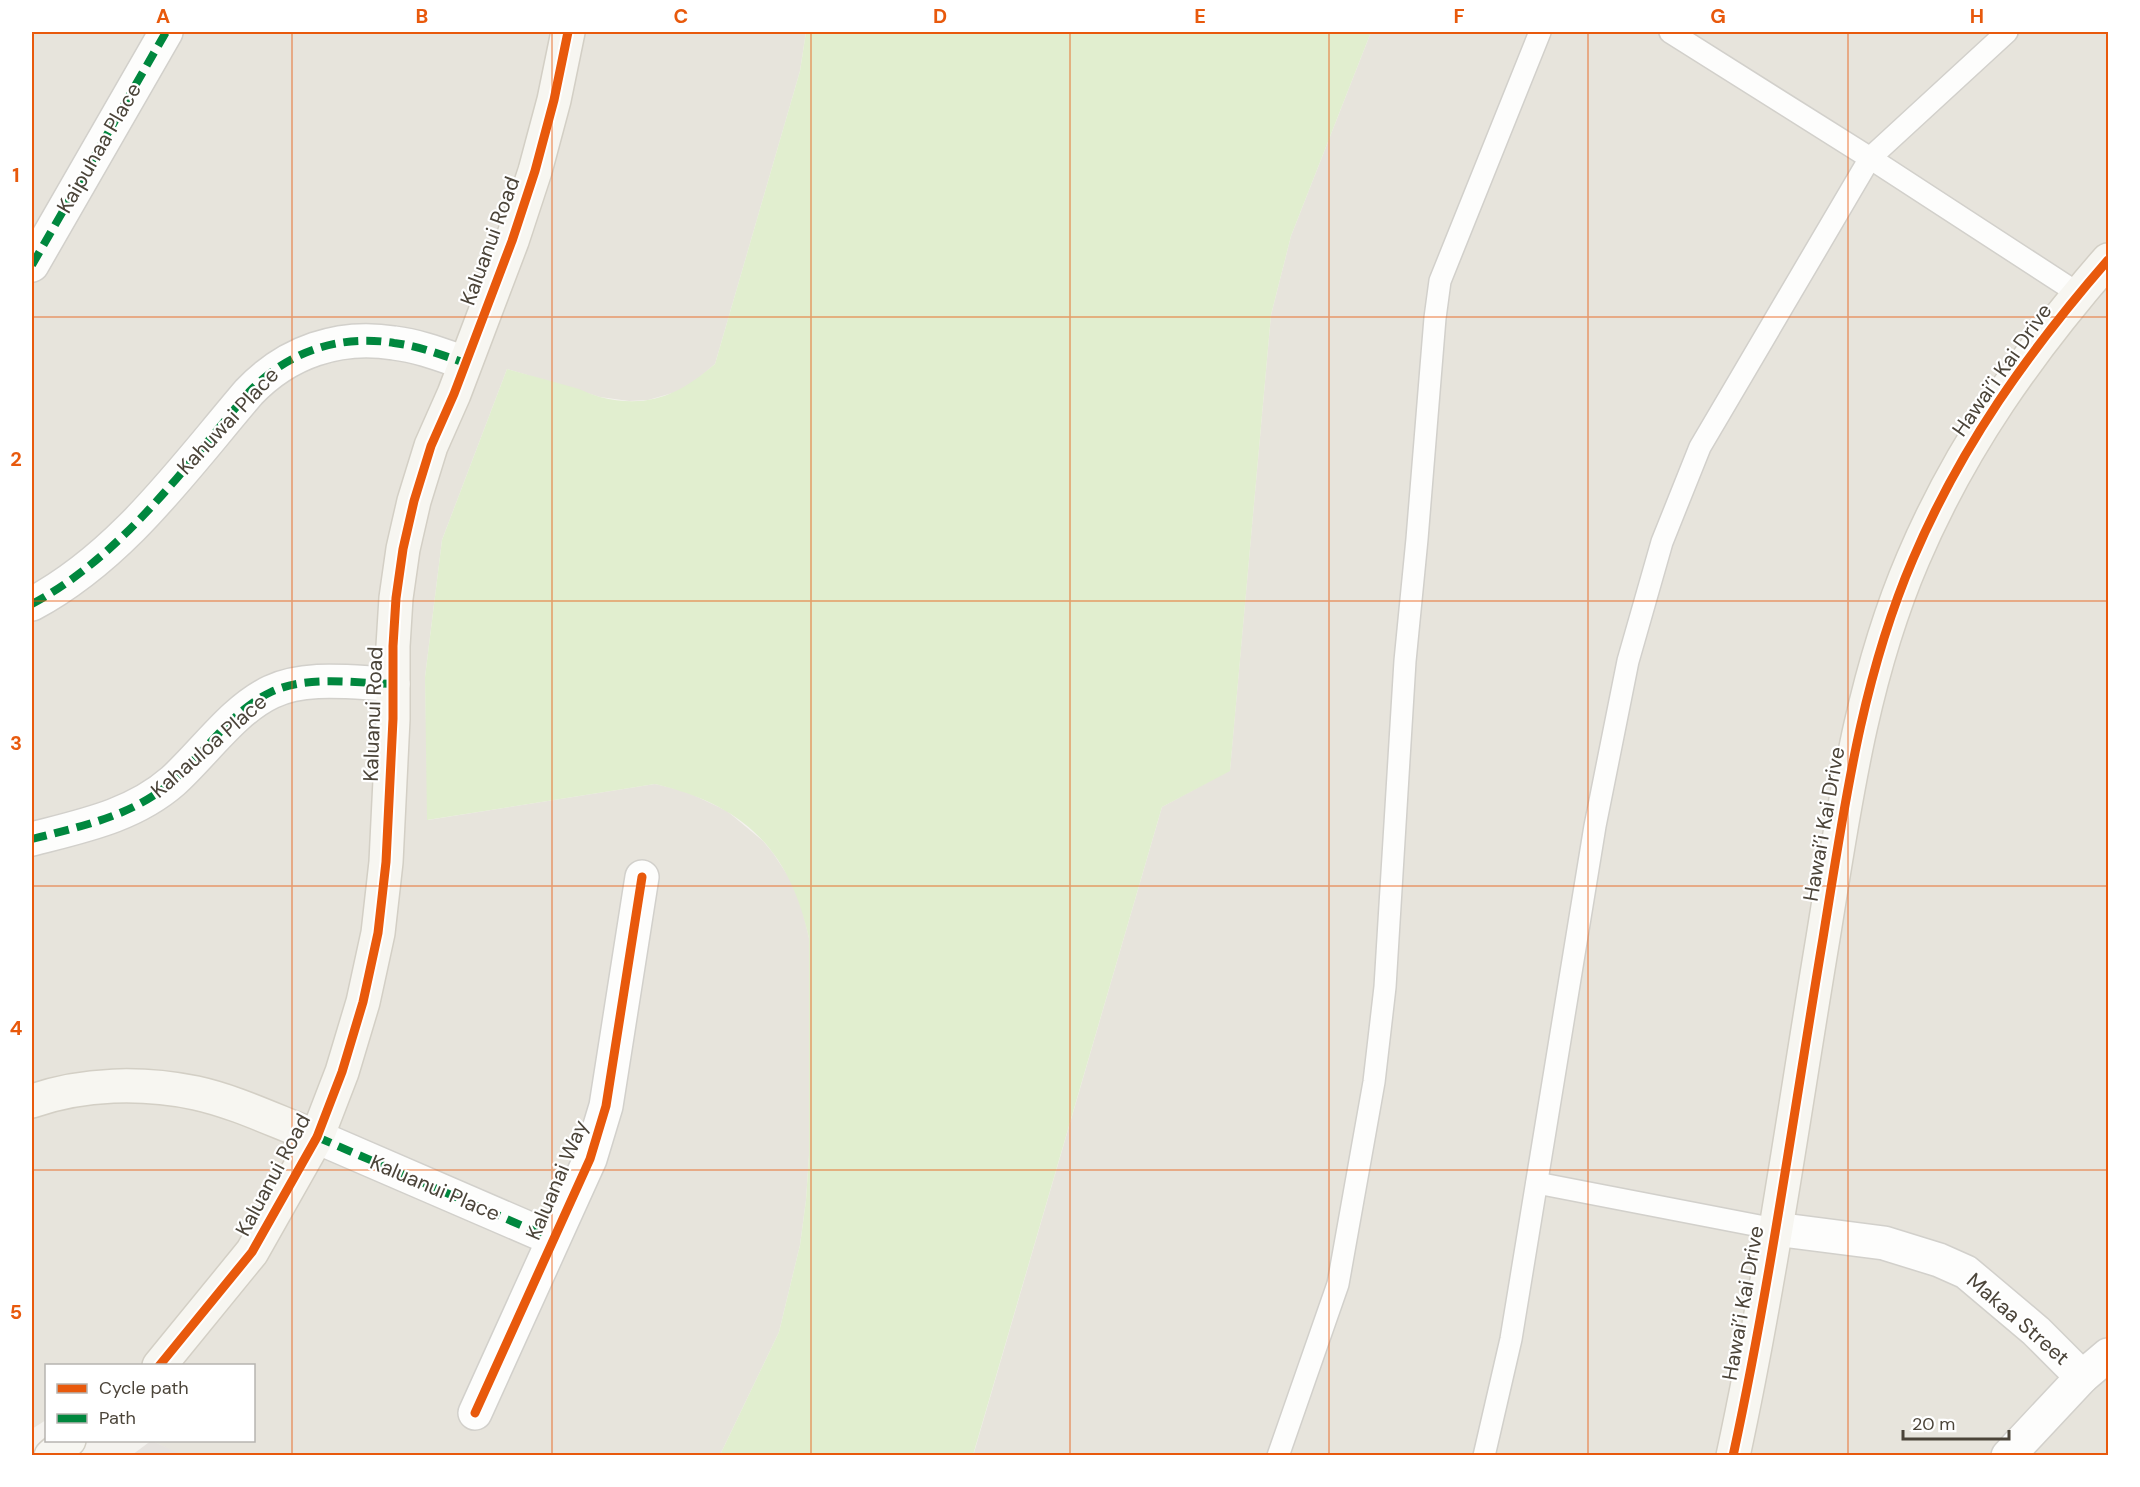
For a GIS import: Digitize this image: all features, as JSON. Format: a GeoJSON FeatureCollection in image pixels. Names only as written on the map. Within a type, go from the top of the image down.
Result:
{"type":"FeatureCollection","features":[{"type":"Feature","properties":{"kind":"street","name":"Kaipuhaa Place"},"geometry":{"type":"LineString","coordinates":[[32,265],[166,32]]}},
{"type":"Feature","properties":{"kind":"street","name":"Kaluanui Road"},"geometry":{"type":"LineString","coordinates":[[160,1364],[252,1252],[317,1137],[342,1072],[360,1012],[378,933],[386,862],[396,598],[403,549],[414,501],[431,446],[512,241],[535,171],[554,100],[568,32]]}},
{"type":"Feature","properties":{"kind":"street","name":"Hawai’i Kai Drive"},"geometry":{"type":"LineString","coordinates":[[1733,1455],[1775,1229],[1848,784],[1864,708],[1885,632],[1913,559],[1947,488],[1980,430],[2030,355],[2109,260]]}},
{"type":"Feature","properties":{"kind":"street","name":"Kahuwai Place"},"geometry":{"type":"LineString","coordinates":[[32,604],[75,577],[112,546],[147,512],[256,385],[281,364],[299,354],[335,343],[374,340],[420,348],[465,363]]}},
{"type":"Feature","properties":{"kind":"street","name":"Kahauloa Place"},"geometry":{"type":"LineString","coordinates":[[32,839],[108,820],[155,795],[173,781],[253,702],[272,691],[293,684],[315,682],[393,684]]}},
{"type":"Feature","properties":{"kind":"street","name":"Kaluanai Way"},"geometry":{"type":"LineString","coordinates":[[475,1413],[590,1159],[599,1134],[606,1106],[642,877]]}},
{"type":"Feature","properties":{"kind":"street"},"geometry":{"type":"LineString","coordinates":[[32,1101],[81,1089],[120,1086],[159,1087],[197,1094],[234,1105],[317,1137]]}},
{"type":"Feature","properties":{"kind":"street","name":"Kaluanui Place"},"geometry":{"type":"LineString","coordinates":[[317,1137],[553,1239]]}},
{"type":"Feature","properties":{"kind":"street","name":"Makaa Street"},"geometry":{"type":"LineString","coordinates":[[1775,1229],[1884,1243],[1939,1260],[1966,1272],[2036,1331],[2082,1377]]}},
{"type":"Feature","properties":{"kind":"street","name":"Makaa Street"},"geometry":{"type":"LineString","coordinates":[[2008,1455],[2082,1377],[2109,1355]]}},
{"type":"Feature","properties":{"kind":"street"},"geometry":{"type":"LineString","coordinates":[[51,1455],[67,1442]]}},
{"type":"Feature","properties":{"kind":"lane"},"geometry":{"type":"LineString","coordinates":[[1278,1455],[1338,1284],[1374,1083],[1385,987],[1405,662],[1440,281],[1540,32]]}},
{"type":"Feature","properties":{"kind":"lane"},"geometry":{"type":"LineString","coordinates":[[1670,32],[2079,294]]}},
{"type":"Feature","properties":{"kind":"lane"},"geometry":{"type":"LineString","coordinates":[[1484,1455],[1511,1339],[1595,826],[1628,661],[1662,542],[1700,447],[1870,158],[2007,32]]}},
{"type":"Feature","properties":{"kind":"lane"},"geometry":{"type":"LineString","coordinates":[[1537,1183],[1775,1229]]}},
{"type":"Feature","properties":{"kind":"shaded area"},"geometry":{"type":"Polygon","coordinates":[[[32,32],[806,32],[800,71],[715,364],[693,383],[676,392],[648,400],[629,401],[600,397],[507,369],[442,540],[425,677],[428,820],[655,784],[685,791],[727,811],[763,841],[790,879],[802,908],[809,938],[809,1155],[800,1245],[779,1332],[720,1455],[182,1456],[155,1442],[255,1442],[255,1364],[45,1364],[45,1421],[32,1429],[32,32]]]}},
{"type":"Feature","properties":{"kind":"shaded area"},"geometry":{"type":"Polygon","coordinates":[[[1371,32],[2108,32],[2108,1455],[973,1456],[1162,807],[1230,770],[1271,315],[1291,236],[1371,32]]]}},
{"type":"Feature","properties":{"kind":"shaded area"},"geometry":{"type":"Polygon","coordinates":[[[149,1442],[155,1442],[182,1455],[132,1455],[149,1442]]]}},
{"type":"Feature","properties":{"kind":"green space"},"geometry":{"type":"Polygon","coordinates":[[[806,32],[1371,32],[1291,236],[1271,315],[1230,771],[1162,807],[973,1455],[720,1455],[779,1332],[800,1245],[809,1155],[809,938],[789,879],[775,855],[758,835],[737,818],[713,804],[655,784],[427,820],[425,677],[442,540],[507,369],[600,397],[633,401],[662,397],[689,384],[715,364],[800,71],[806,32]]]}},
{"type":"Feature","properties":{"kind":"marked path"},"geometry":{"type":"LineString","coordinates":[[32,265],[166,32]]}},
{"type":"Feature","properties":{"kind":"marked path"},"geometry":{"type":"LineString","coordinates":[[32,604],[95,561],[123,536],[176,480],[249,392],[280,366],[315,349],[353,341],[412,346],[465,363]]}},
{"type":"Feature","properties":{"kind":"marked path"},"geometry":{"type":"LineString","coordinates":[[32,839],[106,818],[158,793],[185,770],[231,721],[271,692],[300,683],[315,682],[393,684]]}},
{"type":"Feature","properties":{"kind":"marked path"},"geometry":{"type":"LineString","coordinates":[[317,1137],[553,1239]]}},
{"type":"Feature","properties":{"kind":"cycle path"},"geometry":{"type":"LineString","coordinates":[[161,1364],[252,1252],[317,1137],[342,1072],[363,1002],[378,933],[386,862],[396,598],[403,549],[414,501],[431,446],[454,394],[512,241],[535,171],[554,100],[568,32]]}},
{"type":"Feature","properties":{"kind":"cycle path"},"geometry":{"type":"LineString","coordinates":[[1733,1456],[1770,1263],[1847,793],[1867,698],[1880,651],[1913,559],[1952,478],[1998,402],[2024,365],[2108,260]]}},
{"type":"Feature","properties":{"kind":"cycle path"},"geometry":{"type":"LineString","coordinates":[[475,1413],[590,1159],[606,1106],[642,877]]}}]}
